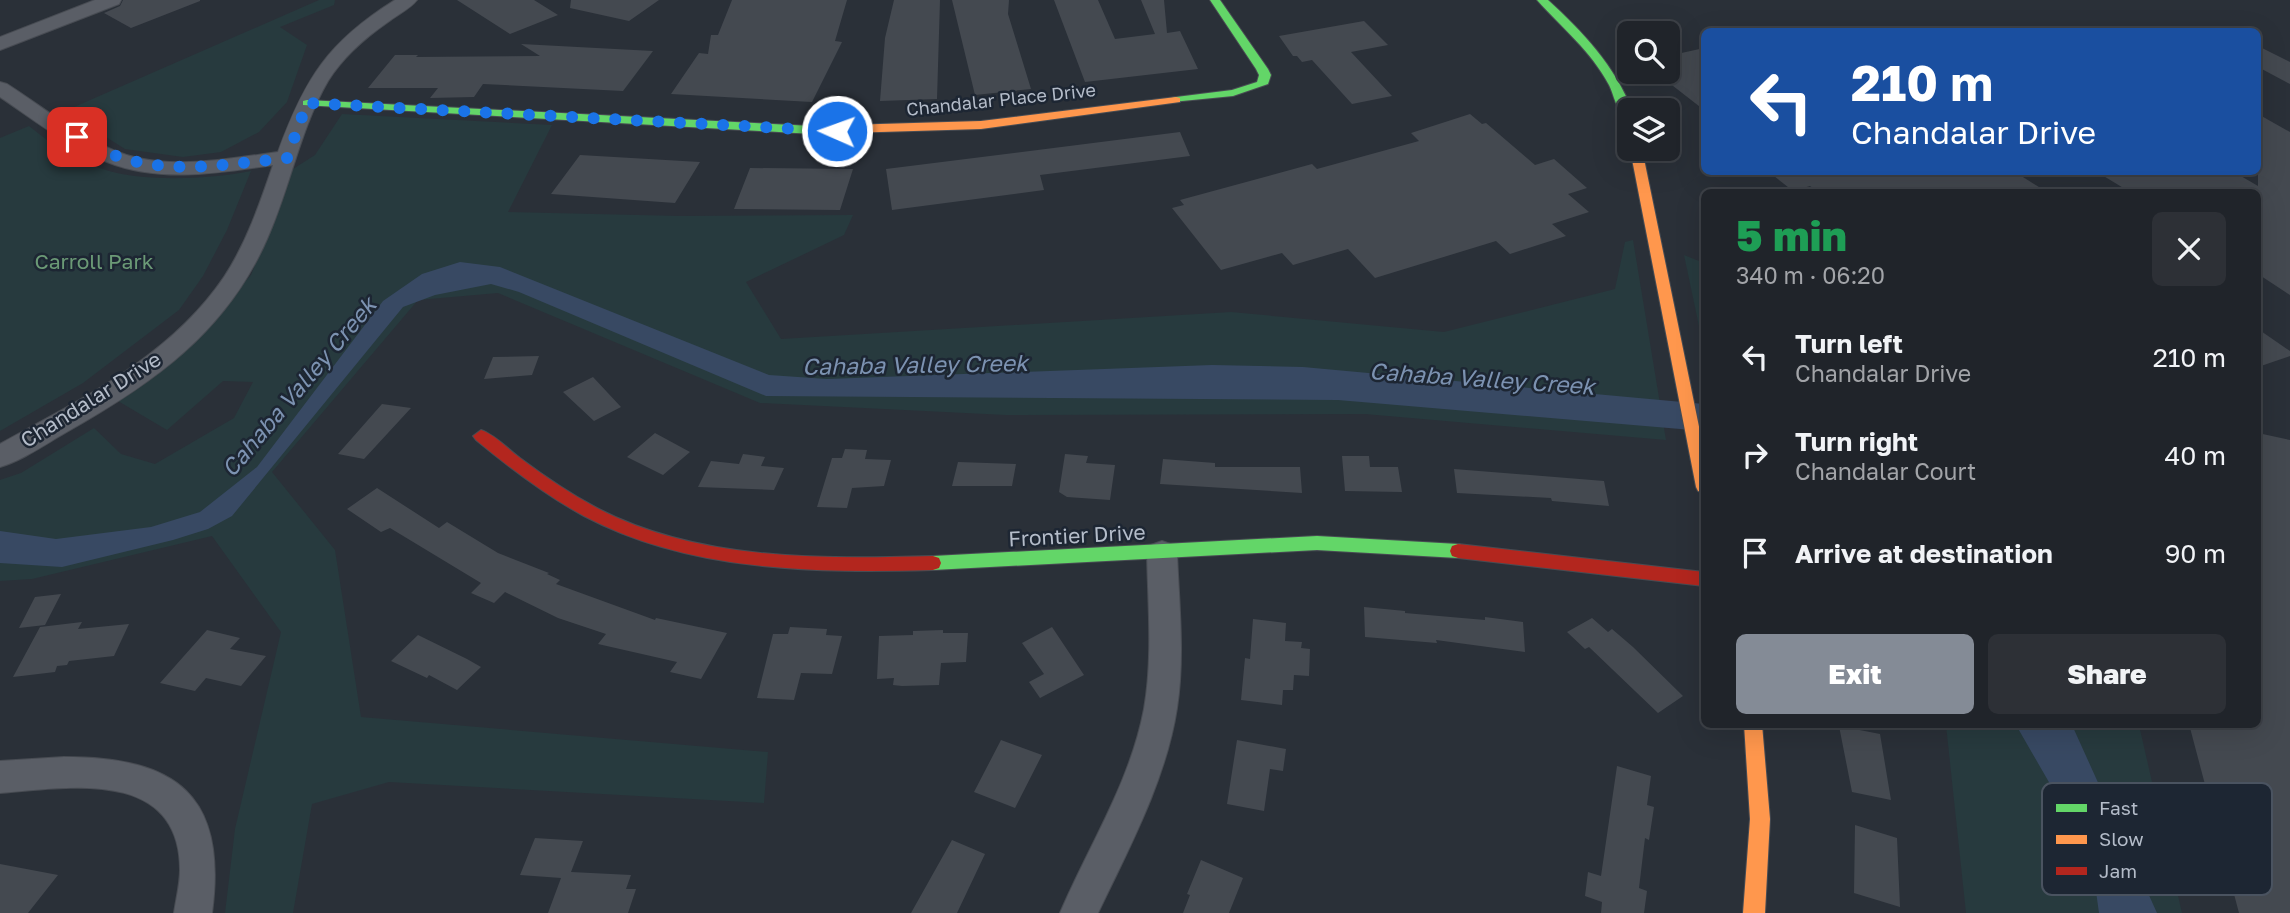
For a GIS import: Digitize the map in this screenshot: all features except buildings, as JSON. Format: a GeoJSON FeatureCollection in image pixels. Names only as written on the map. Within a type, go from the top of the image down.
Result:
{"type":"FeatureCollection","features":[{"type":"Feature","properties":{"kind":"street"},"geometry":{"type":"LineString","coordinates":[[0,44],[112,0]]}},
{"type":"Feature","properties":{"kind":"street","name":"Chandalar Drive"},"geometry":{"type":"LineString","coordinates":[[0,457],[146,370],[200,322],[236,278],[267,211],[307,103],[333,60],[361,33],[408,0]]}},
{"type":"Feature","properties":{"kind":"street","name":"Chandalar Place Drive"},"geometry":{"type":"LineString","coordinates":[[307,103],[816,131],[981,125],[1233,93],[1262,84],[1265,75],[1262,69],[1215,0]]}},
{"type":"Feature","properties":{"kind":"street"},"geometry":{"type":"LineString","coordinates":[[1542,0],[1581,35],[1605,63],[1622,98]]}},
{"type":"Feature","properties":{"kind":"street"},"geometry":{"type":"LineString","coordinates":[[0,88],[97,149],[118,159],[196,167],[287,158]]}},
{"type":"Feature","properties":{"kind":"street"},"geometry":{"type":"LineString","coordinates":[[1638,161],[1701,472]]}},
{"type":"Feature","properties":{"kind":"street","name":"Frontier Drive"},"geometry":{"type":"LineString","coordinates":[[481,436],[520,468],[594,514],[672,542],[757,560],[853,566],[1162,553],[1317,543],[1406,545],[1701,579]]}},
{"type":"Feature","properties":{"kind":"street"},"geometry":{"type":"LineString","coordinates":[[1079,913],[1146,765],[1157,727],[1164,667],[1162,553]]}},
{"type":"Feature","properties":{"kind":"street"},"geometry":{"type":"LineString","coordinates":[[1754,728],[1761,811],[1761,851],[1754,913]]}},
{"type":"Feature","properties":{"kind":"street"},"geometry":{"type":"LineString","coordinates":[[0,777],[112,772],[149,783],[168,796],[181,807],[192,832],[198,866],[193,913]]}},
{"type":"Feature","properties":{"kind":"green space"},"geometry":{"type":"Polygon","coordinates":[[[319,0],[335,0],[334,5],[280,27],[307,45],[287,102],[259,132],[221,152],[183,157],[125,149],[65,111],[319,0]]]}},
{"type":"Feature","properties":{"kind":"green space"},"geometry":{"type":"Polygon","coordinates":[[[342,114],[552,125],[508,212],[680,216],[853,215],[844,235],[746,282],[781,339],[1231,312],[1444,332],[1615,289],[1625,242],[1633,240],[1666,440],[1365,414],[1006,415],[760,403],[498,293],[418,300],[272,472],[335,550],[361,717],[768,752],[764,803],[389,782],[312,804],[293,913],[225,913],[235,829],[281,632],[212,536],[32,579],[0,581],[0,480],[21,473],[94,428],[121,454],[155,464],[234,418],[253,382],[223,381],[167,430],[118,401],[189,344],[251,275],[293,169],[315,155],[342,114]]]}},
{"type":"Feature","properties":{"kind":"green space","name":"Carroll Park"},"geometry":{"type":"Polygon","coordinates":[[[29,126],[77,158],[109,171],[142,177],[180,178],[251,171],[227,230],[203,276],[179,310],[83,383],[0,431],[0,138],[29,126]]]}},
{"type":"Feature","properties":{"kind":"green space"},"geometry":{"type":"Polygon","coordinates":[[[1684,255],[1701,262],[1701,336],[1684,255]]]}},
{"type":"Feature","properties":{"kind":"green space"},"geometry":{"type":"Polygon","coordinates":[[[1946,728],[2140,728],[2152,783],[2042,783],[2042,895],[2178,895],[2182,913],[1966,913],[1946,728]]]}},
{"type":"Feature","properties":{"kind":"water"},"geometry":{"type":"Polygon","coordinates":[[[460,262],[500,267],[769,375],[827,379],[1212,365],[1303,367],[1701,404],[1701,431],[1338,400],[766,396],[519,292],[491,284],[435,295],[403,307],[232,516],[208,529],[173,540],[62,567],[0,563],[0,531],[56,539],[151,527],[200,512],[257,467],[383,301],[422,274],[460,262]]]}},
{"type":"Feature","properties":{"kind":"water"},"geometry":{"type":"Polygon","coordinates":[[[2018,728],[2073,728],[2098,783],[2049,783],[2018,728]]]}},
{"type":"Feature","properties":{"kind":"water"},"geometry":{"type":"Polygon","coordinates":[[[2097,895],[2149,895],[2157,913],[2099,913],[2097,895]]]}},
{"type":"Feature","properties":{"kind":"traffic: fast"},"geometry":{"type":"LineString","coordinates":[[1176,100],[1233,93],[1262,84],[1265,75],[1262,69],[1215,0]]}},
{"type":"Feature","properties":{"kind":"traffic: fast"},"geometry":{"type":"LineString","coordinates":[[1542,0],[1570,26],[1594,54],[1621,98]]}},
{"type":"Feature","properties":{"kind":"traffic: fast"},"geometry":{"type":"LineString","coordinates":[[307,103],[813,130]]}},
{"type":"Feature","properties":{"kind":"traffic: fast"},"geometry":{"type":"LineString","coordinates":[[933,563],[1317,543],[1458,551]]}},
{"type":"Feature","properties":{"kind":"traffic: slow"},"geometry":{"type":"LineString","coordinates":[[813,130],[981,125],[1176,100]]}},
{"type":"Feature","properties":{"kind":"traffic: slow"},"geometry":{"type":"LineString","coordinates":[[1638,161],[1701,472]]}},
{"type":"Feature","properties":{"kind":"traffic: slow"},"geometry":{"type":"LineString","coordinates":[[1753,728],[1760,819],[1754,913]]}},
{"type":"Feature","properties":{"kind":"traffic: jam"},"geometry":{"type":"LineString","coordinates":[[481,436],[575,503],[609,521],[687,547],[728,555],[809,563],[933,563]]}},
{"type":"Feature","properties":{"kind":"traffic: jam"},"geometry":{"type":"LineString","coordinates":[[1458,551],[1701,579]]}},
{"type":"Feature","properties":{"kind":"route"},"geometry":{"type":"LineString","coordinates":[[77,137],[118,159],[156,165],[196,167],[287,158],[297,124],[307,103],[837,131]]}},
{"type":"Feature","properties":{"kind":"water label","name":"Cahaba Valley Creek"},"geometry":{"type":"Point","coordinates":[915,365]}},
{"type":"Feature","properties":{"kind":"water label","name":"Cahaba Valley Creek"},"geometry":{"type":"Point","coordinates":[1482,379]}},
{"type":"Feature","properties":{"kind":"water label","name":"Cahaba Valley Creek"},"geometry":{"type":"Point","coordinates":[299,387]}}]}
